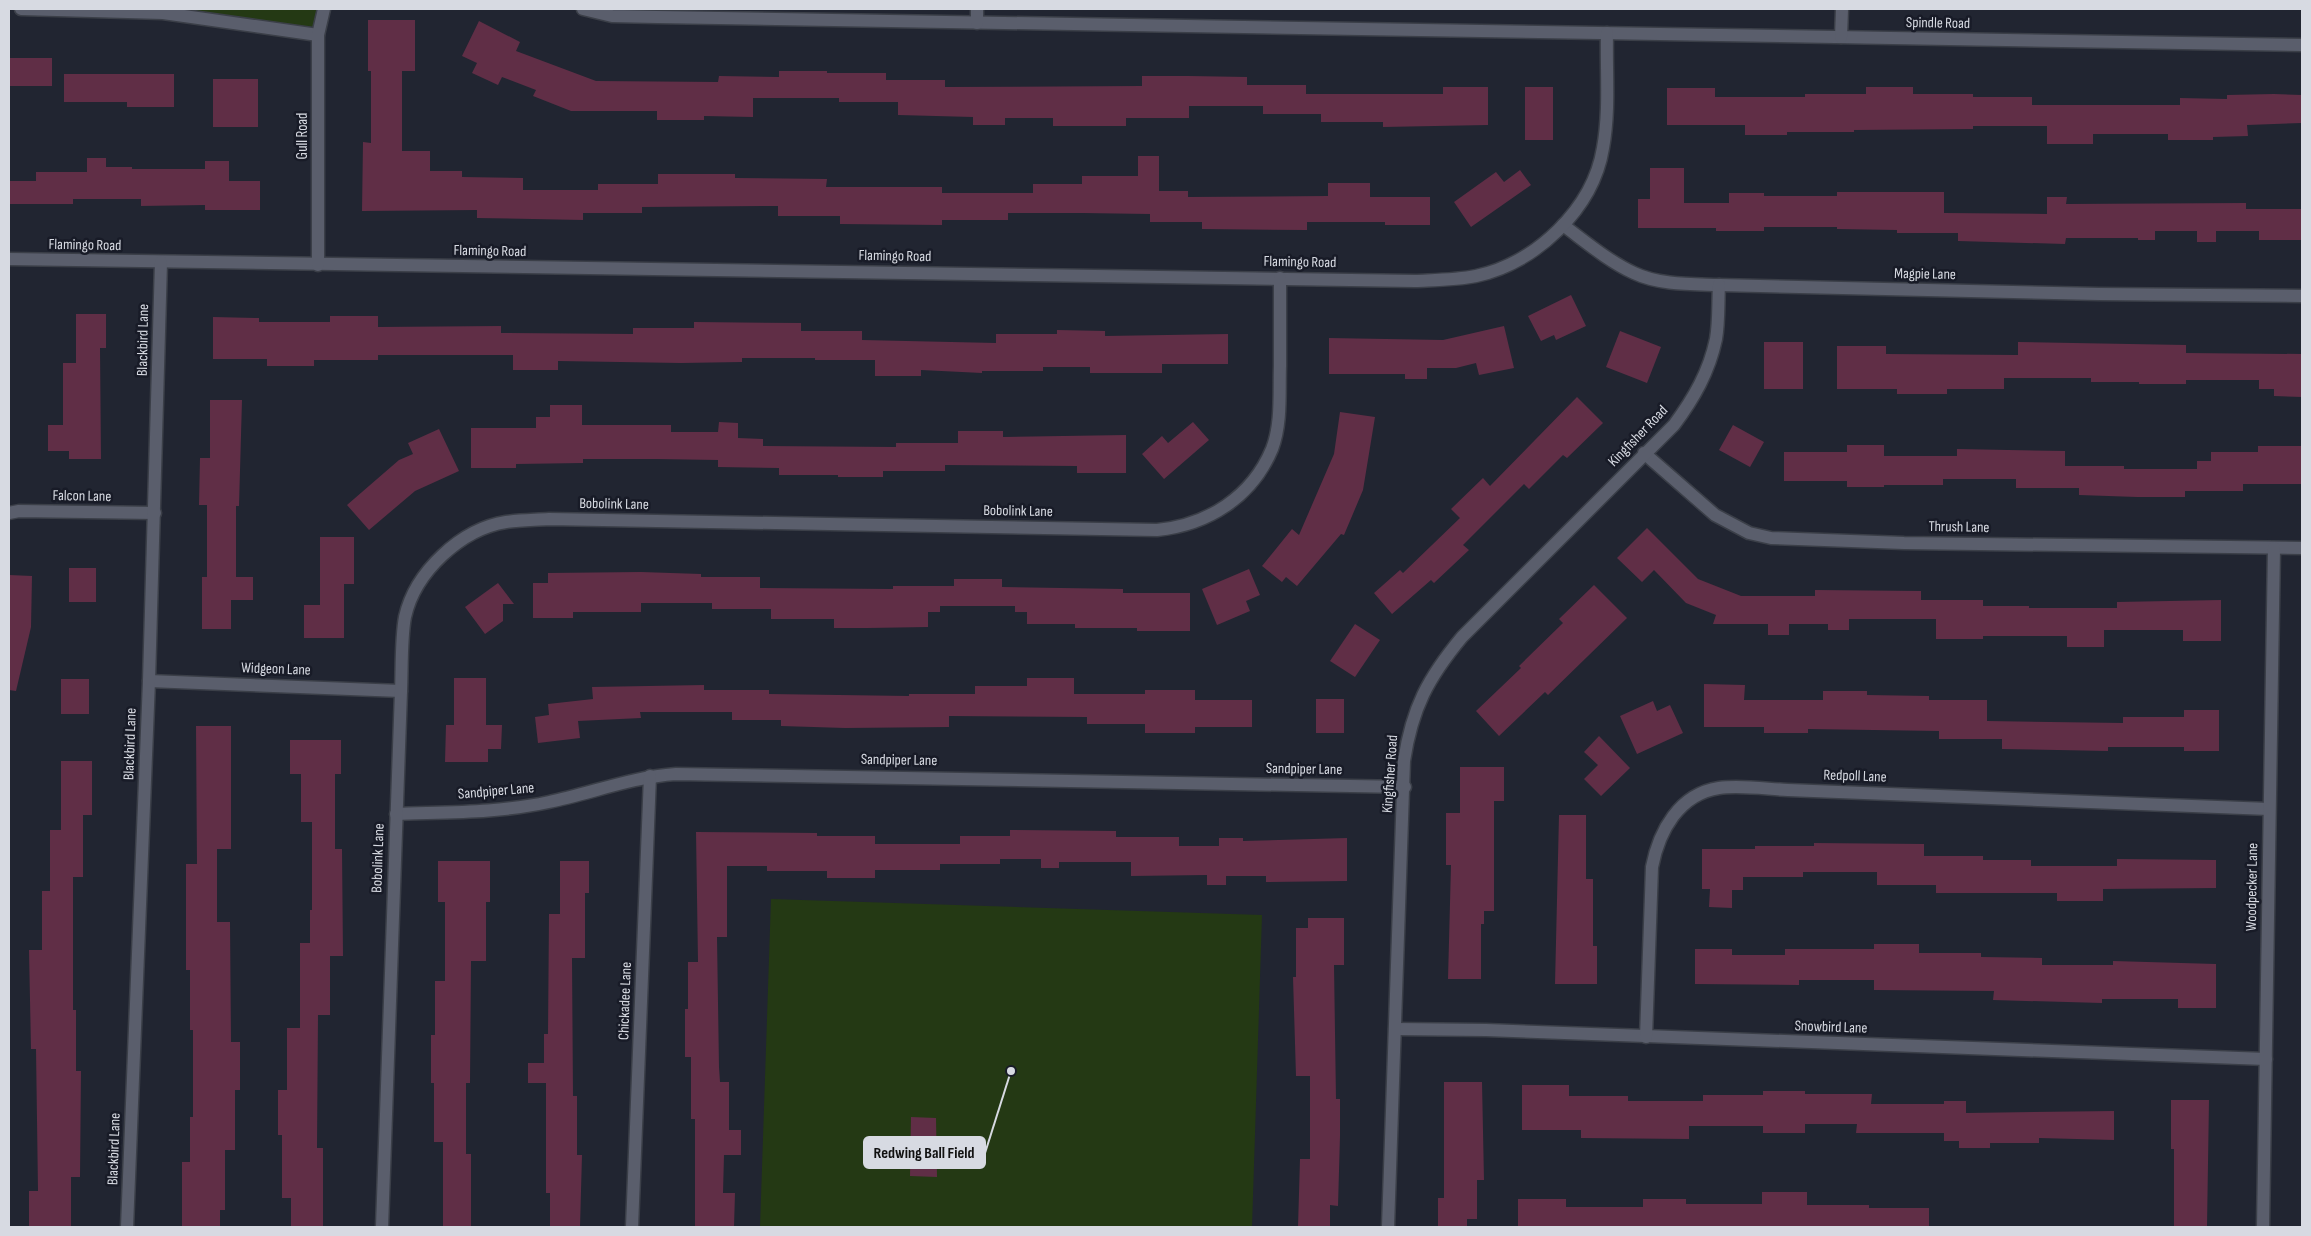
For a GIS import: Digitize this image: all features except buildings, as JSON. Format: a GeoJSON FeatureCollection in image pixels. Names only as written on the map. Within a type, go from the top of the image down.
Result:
{"type":"FeatureCollection","features":[{"type":"Feature","properties":{"kind":"street"},"geometry":{"type":"LineString","coordinates":[[21,9],[163,13],[318,35]]}},
{"type":"Feature","properties":{"kind":"street","name":"Gull Road"},"geometry":{"type":"LineString","coordinates":[[318,265],[318,35],[324,9]]}},
{"type":"Feature","properties":{"kind":"street","name":"Spindle Road"},"geometry":{"type":"LineString","coordinates":[[583,9],[612,16],[658,13],[977,22],[2302,45]]}},
{"type":"Feature","properties":{"kind":"street"},"geometry":{"type":"LineString","coordinates":[[977,9],[977,22]]}},
{"type":"Feature","properties":{"kind":"street"},"geometry":{"type":"LineString","coordinates":[[1841,37],[1842,9]]}},
{"type":"Feature","properties":{"kind":"street","name":"Flamingo Road"},"geometry":{"type":"LineString","coordinates":[[9,259],[1415,281],[1477,276],[1526,257],[1563,225],[1588,190],[1603,149],[1606,121],[1607,33]]}},
{"type":"Feature","properties":{"kind":"street","name":"Magpie Lane"},"geometry":{"type":"LineString","coordinates":[[1563,225],[1604,256],[1635,274],[1672,282],[1719,285],[2099,294],[2302,296]]}},
{"type":"Feature","properties":{"kind":"street","name":"Blackbird Lane"},"geometry":{"type":"LineString","coordinates":[[127,1227],[155,513],[161,262]]}},
{"type":"Feature","properties":{"kind":"street","name":"Bobolink Lane"},"geometry":{"type":"LineString","coordinates":[[382,1227],[396,814],[405,617],[422,577],[450,548],[477,532],[505,522],[549,519],[1157,530],[1177,528],[1205,518],[1228,506],[1259,474],[1272,447],[1279,410],[1280,278]]}},
{"type":"Feature","properties":{"kind":"street","name":"Kingfisher Road"},"geometry":{"type":"LineString","coordinates":[[1388,1227],[1405,788],[1404,761],[1409,731],[1423,692],[1441,662],[1462,637],[1674,425],[1693,399],[1704,378],[1716,338],[1719,285]]}},
{"type":"Feature","properties":{"kind":"street","name":"Thrush Lane"},"geometry":{"type":"LineString","coordinates":[[1644,453],[1715,514],[1749,533],[1771,538],[1904,543],[2302,548]]}},
{"type":"Feature","properties":{"kind":"street","name":"Falcon Lane"},"geometry":{"type":"LineString","coordinates":[[9,513],[19,511],[155,513]]}},
{"type":"Feature","properties":{"kind":"street","name":"Woodpecker Lane"},"geometry":{"type":"LineString","coordinates":[[2263,1227],[2274,548]]}},
{"type":"Feature","properties":{"kind":"street","name":"Widgeon Lane"},"geometry":{"type":"LineString","coordinates":[[149,681],[401,691]]}},
{"type":"Feature","properties":{"kind":"street","name":"Sandpiper Lane"},"geometry":{"type":"LineString","coordinates":[[396,814],[505,810],[549,802],[650,776],[676,774],[912,777],[1405,788]]}},
{"type":"Feature","properties":{"kind":"street","name":"Chickadee Lane"},"geometry":{"type":"LineString","coordinates":[[632,1227],[650,776]]}},
{"type":"Feature","properties":{"kind":"street","name":"Redpoll Lane"},"geometry":{"type":"LineString","coordinates":[[1646,1036],[1652,867],[1656,851],[1672,816],[1683,804],[1699,793],[1720,788],[1788,790],[2269,810]]}},
{"type":"Feature","properties":{"kind":"street","name":"Snowbird Lane"},"geometry":{"type":"LineString","coordinates":[[1395,1029],[1486,1030],[2266,1059]]}},
{"type":"Feature","properties":{"kind":"green space"},"geometry":{"type":"Polygon","coordinates":[[[160,9],[320,9],[314,27],[160,9]]]}},
{"type":"Feature","properties":{"kind":"green space"},"geometry":{"type":"Polygon","coordinates":[[[771,899],[1262,915],[1252,1227],[760,1227],[771,899]]]}},
{"type":"Feature","properties":{"kind":"place","name":"Redwing Ball Field"},"geometry":{"type":"Point","coordinates":[1011,1071]}}]}
